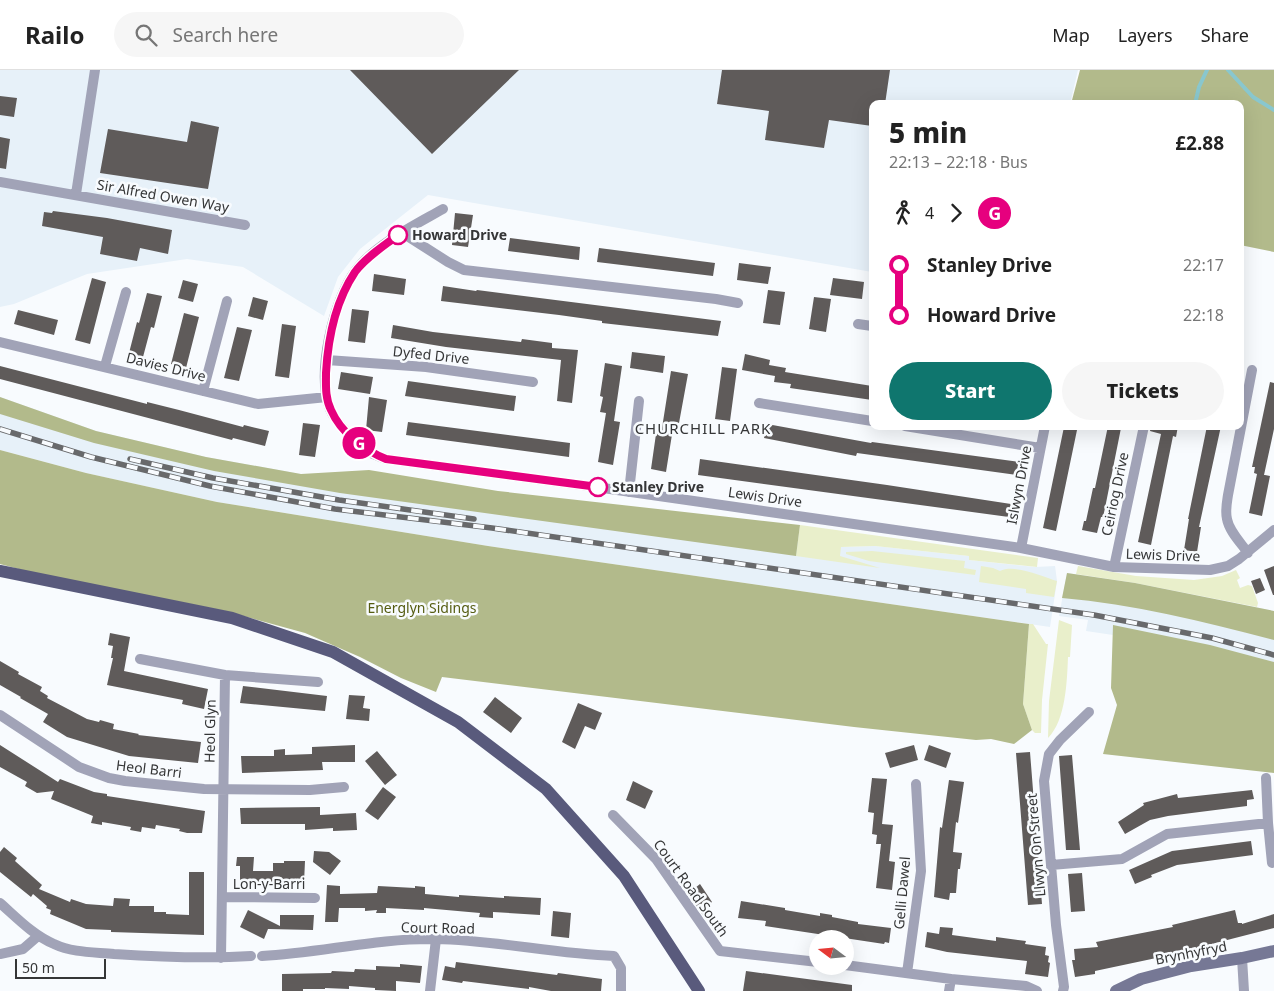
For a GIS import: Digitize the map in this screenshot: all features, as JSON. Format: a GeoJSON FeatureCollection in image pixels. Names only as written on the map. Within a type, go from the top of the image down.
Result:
{"type":"FeatureCollection","features":[{"type":"Feature","properties":{"kind":"main road"},"geometry":{"type":"LineString","coordinates":[[0,571],[232,618],[333,652],[458,722],[546,789],[624,876],[699,991]]}},
{"type":"Feature","properties":{"kind":"main road","name":"Brynhyfryd"},"geometry":{"type":"LineString","coordinates":[[1116,991],[1141,979],[1191,966],[1274,951]]}},
{"type":"Feature","properties":{"kind":"street","name":"Sir Alfred Owen Way"},"geometry":{"type":"LineString","coordinates":[[76,194],[95,70]]}},
{"type":"Feature","properties":{"kind":"street","name":"Sir Alfred Owen Way"},"geometry":{"type":"LineString","coordinates":[[0,182],[245,225]]}},
{"type":"Feature","properties":{"kind":"street","name":"Lewis Drive"},"geometry":{"type":"LineString","coordinates":[[443,209],[401,232],[356,270],[346,288],[331,327],[327,360],[327,398],[331,410],[341,426],[368,451],[386,459],[1021,548],[1114,567],[1210,570],[1228,566],[1248,553],[1274,530]]}},
{"type":"Feature","properties":{"kind":"street"},"geometry":{"type":"LineString","coordinates":[[401,232],[464,270],[738,303]]}},
{"type":"Feature","properties":{"kind":"street"},"geometry":{"type":"LineString","coordinates":[[105,366],[126,292]]}},
{"type":"Feature","properties":{"kind":"street"},"geometry":{"type":"LineString","coordinates":[[203,391],[227,301]]}},
{"type":"Feature","properties":{"kind":"street"},"geometry":{"type":"LineString","coordinates":[[858,324],[869,326]]}},
{"type":"Feature","properties":{"kind":"street","name":"Davies Drive"},"geometry":{"type":"LineString","coordinates":[[0,342],[258,404],[327,398]]}},
{"type":"Feature","properties":{"kind":"street","name":"Dyfed Drive"},"geometry":{"type":"LineString","coordinates":[[327,360],[426,367],[533,382]]}},
{"type":"Feature","properties":{"kind":"street"},"geometry":{"type":"LineString","coordinates":[[1244,411],[1252,370]]}},
{"type":"Feature","properties":{"kind":"street"},"geometry":{"type":"LineString","coordinates":[[629,492],[639,401]]}},
{"type":"Feature","properties":{"kind":"street"},"geometry":{"type":"LineString","coordinates":[[759,403],[869,421]]}},
{"type":"Feature","properties":{"kind":"street"},"geometry":{"type":"LineString","coordinates":[[930,430],[1040,448]]}},
{"type":"Feature","properties":{"kind":"street","name":"Islwyn Drive"},"geometry":{"type":"LineString","coordinates":[[1021,548],[1044,430]]}},
{"type":"Feature","properties":{"kind":"street","name":"Ceiriog Drive"},"geometry":{"type":"LineString","coordinates":[[1114,567],[1143,430]]}},
{"type":"Feature","properties":{"kind":"street"},"geometry":{"type":"LineString","coordinates":[[1240,430],[1228,494],[1226,518],[1248,553]]}},
{"type":"Feature","properties":{"kind":"street"},"geometry":{"type":"LineString","coordinates":[[140,659],[225,675],[318,682]]}},
{"type":"Feature","properties":{"kind":"street","name":"Heol Glyn"},"geometry":{"type":"LineString","coordinates":[[223,788],[225,675]]}},
{"type":"Feature","properties":{"kind":"street","name":"Llwyn On Street"},"geometry":{"type":"LineString","coordinates":[[1063,991],[1044,781],[1049,754],[1060,740],[1089,712]]}},
{"type":"Feature","properties":{"kind":"street","name":"Heol Barri"},"geometry":{"type":"LineString","coordinates":[[0,715],[79,766],[95,774],[125,781],[204,788],[310,790],[344,787]]}},
{"type":"Feature","properties":{"kind":"street"},"geometry":{"type":"LineString","coordinates":[[1266,778],[1272,863]]}},
{"type":"Feature","properties":{"kind":"street","name":"Gelli Dawel"},"geometry":{"type":"LineString","coordinates":[[907,973],[921,871],[916,784]]}},
{"type":"Feature","properties":{"kind":"street"},"geometry":{"type":"LineString","coordinates":[[220,958],[223,788]]}},
{"type":"Feature","properties":{"kind":"street","name":"Court Road South"},"geometry":{"type":"LineString","coordinates":[[614,815],[656,859],[720,951],[809,961]]}},
{"type":"Feature","properties":{"kind":"street"},"geometry":{"type":"LineString","coordinates":[[1051,865],[1122,859],[1167,834],[1268,822]]}},
{"type":"Feature","properties":{"kind":"street","name":"Lon-y-Barri"},"geometry":{"type":"LineString","coordinates":[[222,897],[315,898]]}},
{"type":"Feature","properties":{"kind":"street","name":"Court Road"},"geometry":{"type":"LineString","coordinates":[[0,903],[38,936],[74,951],[139,956],[220,958],[278,955],[344,946],[436,939],[584,955],[614,956],[622,968],[621,991]]}},
{"type":"Feature","properties":{"kind":"street"},"geometry":{"type":"LineString","coordinates":[[0,954],[24,949],[38,936]]}},
{"type":"Feature","properties":{"kind":"street"},"geometry":{"type":"LineString","coordinates":[[430,991],[436,939]]}},
{"type":"Feature","properties":{"kind":"street"},"geometry":{"type":"LineString","coordinates":[[1242,958],[1244,991]]}},
{"type":"Feature","properties":{"kind":"street"},"geometry":{"type":"LineString","coordinates":[[854,966],[951,979],[1026,986],[1037,991]]}},
{"type":"Feature","properties":{"kind":"street"},"geometry":{"type":"LineString","coordinates":[[950,991],[951,979]]}},
{"type":"Feature","properties":{"kind":"shaded area"},"geometry":{"type":"Polygon","coordinates":[[[0,70],[1078,70],[1071,100],[869,100],[869,271],[428,195],[360,249],[338,277],[324,316],[243,267],[187,259],[87,274],[14,304],[0,307],[0,70]]]}},
{"type":"Feature","properties":{"kind":"shaded area"},"geometry":{"type":"Polygon","coordinates":[[[0,397],[96,431],[206,457],[301,474],[798,542],[843,547],[875,546],[969,556],[969,560],[1035,567],[1055,566],[1057,581],[1050,627],[488,546],[217,502],[86,473],[0,450],[0,397]]]}},
{"type":"Feature","properties":{"kind":"shaded area"},"geometry":{"type":"Polygon","coordinates":[[[1067,573],[1135,583],[1274,611],[1274,673],[1113,635],[1086,631],[1088,620],[1059,616],[1067,573]]]}},
{"type":"Feature","properties":{"kind":"green space"},"geometry":{"type":"Polygon","coordinates":[[[1080,70],[1274,70],[1274,252],[1244,246],[1244,100],[1072,100],[1080,70]]]}},
{"type":"Feature","properties":{"kind":"green space"},"geometry":{"type":"Polygon","coordinates":[[[0,397],[96,431],[206,457],[301,474],[369,470],[498,491],[800,525],[796,556],[340,493],[214,471],[94,443],[0,414],[0,397]]]}},
{"type":"Feature","properties":{"kind":"green space","name":"Energlyn Sidings"},"geometry":{"type":"Polygon","coordinates":[[[0,450],[86,473],[217,502],[488,546],[1029,624],[1023,704],[1032,730],[1014,744],[991,739],[976,740],[854,727],[442,677],[436,692],[401,678],[360,657],[305,633],[225,611],[30,572],[0,564],[0,450]]]}},
{"type":"Feature","properties":{"kind":"green space"},"geometry":{"type":"Polygon","coordinates":[[[800,525],[1038,558],[1037,567],[969,560],[969,556],[875,546],[841,547],[840,556],[880,568],[796,556],[800,525]]]}},
{"type":"Feature","properties":{"kind":"green space"},"geometry":{"type":"Polygon","coordinates":[[[872,551],[965,561],[964,568],[976,570],[975,575],[869,561],[846,554],[846,552],[872,551]]]}},
{"type":"Feature","properties":{"kind":"green space"},"geometry":{"type":"Polygon","coordinates":[[[981,566],[1000,571],[1006,569],[1020,570],[1057,581],[1054,597],[1026,593],[1026,589],[979,582],[981,566]]]}},
{"type":"Feature","properties":{"kind":"green space"},"geometry":{"type":"Polygon","coordinates":[[[1078,566],[1136,576],[1194,580],[1222,576],[1236,570],[1240,578],[1237,580],[1240,588],[1248,585],[1252,586],[1258,603],[1257,607],[1135,583],[1076,574],[1078,566]]]}},
{"type":"Feature","properties":{"kind":"green space"},"geometry":{"type":"Polygon","coordinates":[[[1067,573],[1135,583],[1274,611],[1274,640],[1142,609],[1062,598],[1067,573]]]}},
{"type":"Feature","properties":{"kind":"green space"},"geometry":{"type":"Polygon","coordinates":[[[1059,620],[1072,625],[1070,657],[1068,657],[1062,711],[1059,721],[1048,738],[1049,701],[1059,620]]]}},
{"type":"Feature","properties":{"kind":"green space"},"geometry":{"type":"Polygon","coordinates":[[[1029,624],[1033,624],[1046,644],[1048,644],[1042,700],[1041,733],[1035,733],[1032,730],[1023,704],[1029,624]]]}},
{"type":"Feature","properties":{"kind":"green space"},"geometry":{"type":"Polygon","coordinates":[[[1113,625],[1210,645],[1274,662],[1274,773],[1103,754],[1117,705],[1111,688],[1113,625]]]}},
{"type":"Feature","properties":{"kind":"building"},"geometry":{"type":"Polygon","coordinates":[[[350,70],[519,70],[432,154],[350,70]]]}},
{"type":"Feature","properties":{"kind":"building"},"geometry":{"type":"Polygon","coordinates":[[[722,70],[890,70],[886,100],[869,100],[869,126],[829,120],[824,148],[765,140],[769,111],[717,104],[722,70]]]}},
{"type":"Feature","properties":{"kind":"building"},"geometry":{"type":"Polygon","coordinates":[[[0,96],[17,98],[14,117],[0,115],[0,96]]]}},
{"type":"Feature","properties":{"kind":"building"},"geometry":{"type":"Polygon","coordinates":[[[191,121],[219,127],[208,189],[100,173],[108,129],[187,142],[191,121]]]}},
{"type":"Feature","properties":{"kind":"building"},"geometry":{"type":"Polygon","coordinates":[[[0,137],[10,139],[6,169],[0,168],[0,137]]]}},
{"type":"Feature","properties":{"kind":"building"},"geometry":{"type":"Polygon","coordinates":[[[53,211],[107,218],[172,230],[168,254],[140,248],[137,261],[100,254],[103,237],[42,226],[44,212],[52,213],[53,211]]]}},
{"type":"Feature","properties":{"kind":"building"},"geometry":{"type":"Polygon","coordinates":[[[455,213],[473,215],[468,247],[452,245],[455,213]]]}},
{"type":"Feature","properties":{"kind":"building"},"geometry":{"type":"Polygon","coordinates":[[[510,238],[580,247],[579,260],[508,251],[510,238]]]}},
{"type":"Feature","properties":{"kind":"building"},"geometry":{"type":"Polygon","coordinates":[[[599,248],[715,263],[713,276],[597,262],[599,248]]]}},
{"type":"Feature","properties":{"kind":"building"},"geometry":{"type":"Polygon","coordinates":[[[739,263],[771,267],[768,284],[737,280],[739,263]]]}},
{"type":"Feature","properties":{"kind":"building"},"geometry":{"type":"Polygon","coordinates":[[[374,274],[406,279],[404,295],[372,291],[374,274]]]}},
{"type":"Feature","properties":{"kind":"building"},"geometry":{"type":"Polygon","coordinates":[[[92,278],[106,282],[90,344],[75,340],[92,278]]]}},
{"type":"Feature","properties":{"kind":"building"},"geometry":{"type":"Polygon","coordinates":[[[833,278],[864,282],[862,299],[830,295],[833,278]]]}},
{"type":"Feature","properties":{"kind":"building"},"geometry":{"type":"Polygon","coordinates":[[[183,280],[198,284],[193,302],[178,298],[183,280]]]}},
{"type":"Feature","properties":{"kind":"building"},"geometry":{"type":"Polygon","coordinates":[[[443,286],[721,321],[718,336],[602,323],[602,321],[559,315],[441,301],[443,286]]]}},
{"type":"Feature","properties":{"kind":"building"},"geometry":{"type":"Polygon","coordinates":[[[768,290],[785,292],[780,325],[763,323],[768,290]]]}},
{"type":"Feature","properties":{"kind":"building"},"geometry":{"type":"Polygon","coordinates":[[[147,293],[162,296],[154,328],[151,327],[143,357],[129,353],[147,293]]]}},
{"type":"Feature","properties":{"kind":"building"},"geometry":{"type":"Polygon","coordinates":[[[253,297],[268,301],[263,320],[248,316],[253,297]]]}},
{"type":"Feature","properties":{"kind":"building"},"geometry":{"type":"Polygon","coordinates":[[[814,297],[831,299],[826,332],[809,329],[814,297]]]}},
{"type":"Feature","properties":{"kind":"building"},"geometry":{"type":"Polygon","coordinates":[[[352,309],[369,311],[365,343],[348,341],[352,309]]]}},
{"type":"Feature","properties":{"kind":"building"},"geometry":{"type":"Polygon","coordinates":[[[18,310],[58,320],[54,335],[14,324],[18,310]]]}},
{"type":"Feature","properties":{"kind":"building"},"geometry":{"type":"Polygon","coordinates":[[[184,313],[199,317],[186,368],[171,364],[184,313]]]}},
{"type":"Feature","properties":{"kind":"building"},"geometry":{"type":"Polygon","coordinates":[[[282,324],[296,326],[289,378],[275,376],[282,324]]]}},
{"type":"Feature","properties":{"kind":"building"},"geometry":{"type":"Polygon","coordinates":[[[393,325],[433,332],[521,342],[522,339],[552,343],[552,348],[578,350],[572,403],[557,401],[561,360],[446,347],[391,338],[393,325]]]}},
{"type":"Feature","properties":{"kind":"building"},"geometry":{"type":"Polygon","coordinates":[[[237,327],[252,330],[239,381],[224,378],[237,327]]]}},
{"type":"Feature","properties":{"kind":"building"},"geometry":{"type":"Polygon","coordinates":[[[632,352],[665,356],[663,373],[630,368],[632,352]]]}},
{"type":"Feature","properties":{"kind":"building"},"geometry":{"type":"Polygon","coordinates":[[[745,354],[770,360],[769,365],[786,368],[785,372],[869,386],[869,400],[790,388],[791,384],[774,382],[775,376],[742,370],[745,354]]]}},
{"type":"Feature","properties":{"kind":"building"},"geometry":{"type":"Polygon","coordinates":[[[605,363],[622,366],[614,421],[620,422],[613,465],[598,462],[606,413],[600,412],[603,397],[600,396],[605,363]]]}},
{"type":"Feature","properties":{"kind":"building"},"geometry":{"type":"Polygon","coordinates":[[[0,366],[147,404],[147,402],[243,427],[244,425],[269,431],[265,446],[233,438],[232,440],[0,379],[0,366]]]}},
{"type":"Feature","properties":{"kind":"building"},"geometry":{"type":"Polygon","coordinates":[[[722,367],[737,369],[730,421],[715,419],[722,367]]]}},
{"type":"Feature","properties":{"kind":"building"},"geometry":{"type":"Polygon","coordinates":[[[671,371],[688,374],[679,423],[674,422],[666,472],[651,469],[657,427],[662,428],[671,371]]]}},
{"type":"Feature","properties":{"kind":"building"},"geometry":{"type":"Polygon","coordinates":[[[341,372],[373,377],[370,394],[338,389],[341,372]]]}},
{"type":"Feature","properties":{"kind":"building"},"geometry":{"type":"Polygon","coordinates":[[[408,381],[516,396],[514,411],[405,396],[408,381]]]}},
{"type":"Feature","properties":{"kind":"building"},"geometry":{"type":"Polygon","coordinates":[[[1270,382],[1274,383],[1274,429],[1264,475],[1270,476],[1262,516],[1249,513],[1257,474],[1254,473],[1255,467],[1252,467],[1270,382]]]}},
{"type":"Feature","properties":{"kind":"building"},"geometry":{"type":"Polygon","coordinates":[[[369,397],[387,400],[382,432],[366,430],[369,397]]]}},
{"type":"Feature","properties":{"kind":"building"},"geometry":{"type":"Polygon","coordinates":[[[408,422],[570,443],[569,457],[406,435],[408,422]]]}},
{"type":"Feature","properties":{"kind":"building"},"geometry":{"type":"Polygon","coordinates":[[[303,423],[320,425],[315,457],[299,455],[303,423]]]}},
{"type":"Feature","properties":{"kind":"building"},"geometry":{"type":"Polygon","coordinates":[[[767,424],[871,443],[1019,462],[1017,475],[857,453],[856,456],[764,438],[767,424]]]}},
{"type":"Feature","properties":{"kind":"building"},"geometry":{"type":"Polygon","coordinates":[[[1063,430],[1077,430],[1056,531],[1043,528],[1063,430]]]}},
{"type":"Feature","properties":{"kind":"building"},"geometry":{"type":"Polygon","coordinates":[[[1107,430],[1121,430],[1103,517],[1101,517],[1097,533],[1082,530],[1084,521],[1086,521],[1093,488],[1095,488],[1107,430]]]}},
{"type":"Feature","properties":{"kind":"building"},"geometry":{"type":"Polygon","coordinates":[[[1177,430],[1176,437],[1173,436],[1151,545],[1138,542],[1161,434],[1150,431],[1177,430]]]}},
{"type":"Feature","properties":{"kind":"building"},"geometry":{"type":"Polygon","coordinates":[[[1206,430],[1220,430],[1199,527],[1201,527],[1197,552],[1184,550],[1188,519],[1206,430]]]}},
{"type":"Feature","properties":{"kind":"building"},"geometry":{"type":"Polygon","coordinates":[[[700,459],[1011,504],[1009,517],[698,475],[700,459]]]}},
{"type":"Feature","properties":{"kind":"building"},"geometry":{"type":"Polygon","coordinates":[[[1274,566],[1274,595],[1273,595],[1264,570],[1274,566]]]}},
{"type":"Feature","properties":{"kind":"building"},"geometry":{"type":"Polygon","coordinates":[[[1260,578],[1265,590],[1256,594],[1251,581],[1260,578]]]}},
{"type":"Feature","properties":{"kind":"building"},"geometry":{"type":"Polygon","coordinates":[[[110,633],[130,637],[124,671],[208,689],[204,709],[182,704],[183,700],[107,685],[113,658],[111,658],[113,646],[108,645],[110,633]]]}},
{"type":"Feature","properties":{"kind":"building"},"geometry":{"type":"Polygon","coordinates":[[[0,661],[19,672],[18,674],[42,687],[40,691],[48,696],[47,698],[87,719],[114,724],[113,729],[138,735],[201,742],[198,763],[129,756],[67,737],[43,722],[48,714],[0,685],[0,661]]]}},
{"type":"Feature","properties":{"kind":"building"},"geometry":{"type":"Polygon","coordinates":[[[243,686],[327,696],[325,711],[240,703],[243,686]]]}},
{"type":"Feature","properties":{"kind":"building"},"geometry":{"type":"Polygon","coordinates":[[[349,695],[365,696],[363,708],[370,709],[369,721],[346,719],[349,695]]]}},
{"type":"Feature","properties":{"kind":"building"},"geometry":{"type":"Polygon","coordinates":[[[495,697],[522,718],[511,733],[483,712],[495,697]]]}},
{"type":"Feature","properties":{"kind":"building"},"geometry":{"type":"Polygon","coordinates":[[[578,703],[602,713],[595,730],[585,726],[575,749],[562,742],[578,703]]]}},
{"type":"Feature","properties":{"kind":"building"},"geometry":{"type":"Polygon","coordinates":[[[0,745],[58,782],[60,779],[94,792],[107,794],[107,796],[205,811],[202,833],[187,833],[179,831],[180,829],[156,825],[155,829],[142,827],[141,832],[130,830],[131,827],[102,822],[102,825],[91,823],[93,816],[51,799],[54,791],[37,793],[25,786],[27,782],[0,767],[0,745]]]}},
{"type":"Feature","properties":{"kind":"building"},"geometry":{"type":"Polygon","coordinates":[[[355,745],[355,762],[322,762],[323,770],[242,773],[241,756],[274,756],[274,750],[285,749],[285,755],[312,754],[312,747],[355,745]]]}},
{"type":"Feature","properties":{"kind":"building"},"geometry":{"type":"Polygon","coordinates":[[[914,745],[918,760],[890,768],[885,753],[914,745]]]}},
{"type":"Feature","properties":{"kind":"building"},"geometry":{"type":"Polygon","coordinates":[[[929,745],[951,753],[946,768],[924,760],[929,745]]]}},
{"type":"Feature","properties":{"kind":"building"},"geometry":{"type":"Polygon","coordinates":[[[377,751],[397,775],[385,785],[365,761],[377,751]]]}},
{"type":"Feature","properties":{"kind":"building"},"geometry":{"type":"Polygon","coordinates":[[[1030,752],[1042,904],[1028,905],[1016,753],[1030,752]]]}},
{"type":"Feature","properties":{"kind":"building"},"geometry":{"type":"Polygon","coordinates":[[[1072,755],[1080,850],[1066,850],[1059,756],[1072,755]]]}},
{"type":"Feature","properties":{"kind":"building"},"geometry":{"type":"Polygon","coordinates":[[[872,778],[887,779],[882,824],[893,825],[889,861],[895,862],[892,890],[876,888],[881,844],[876,844],[877,835],[872,834],[874,813],[868,812],[872,778]]]}},
{"type":"Feature","properties":{"kind":"building"},"geometry":{"type":"Polygon","coordinates":[[[949,780],[964,782],[958,823],[956,822],[953,852],[962,853],[960,869],[958,869],[956,893],[950,893],[949,900],[934,897],[940,827],[942,828],[949,780]]]}},
{"type":"Feature","properties":{"kind":"building"},"geometry":{"type":"Polygon","coordinates":[[[633,781],[653,791],[645,809],[626,800],[633,781]]]}},
{"type":"Feature","properties":{"kind":"building"},"geometry":{"type":"Polygon","coordinates":[[[383,787],[396,797],[378,820],[365,811],[383,787]]]}},
{"type":"Feature","properties":{"kind":"building"},"geometry":{"type":"Polygon","coordinates":[[[1252,790],[1254,799],[1247,800],[1247,806],[1150,820],[1125,834],[1118,822],[1144,805],[1143,803],[1177,794],[1178,798],[1252,790]]]}},
{"type":"Feature","properties":{"kind":"building"},"geometry":{"type":"Polygon","coordinates":[[[320,807],[320,815],[356,813],[357,830],[333,831],[333,828],[305,830],[305,824],[241,824],[240,808],[320,807]]]}},
{"type":"Feature","properties":{"kind":"building"},"geometry":{"type":"Polygon","coordinates":[[[1251,841],[1253,855],[1177,865],[1151,875],[1152,877],[1135,884],[1129,870],[1172,851],[1251,841]]]}},
{"type":"Feature","properties":{"kind":"building"},"geometry":{"type":"Polygon","coordinates":[[[4,847],[17,858],[15,861],[42,885],[39,889],[70,902],[71,899],[86,904],[113,906],[114,898],[130,899],[129,906],[154,906],[154,912],[166,912],[166,914],[189,915],[189,872],[204,872],[204,935],[111,932],[111,930],[86,929],[50,914],[51,910],[46,908],[47,906],[33,894],[31,897],[0,872],[0,852],[4,847]]]}},
{"type":"Feature","properties":{"kind":"building"},"geometry":{"type":"Polygon","coordinates":[[[314,851],[329,852],[341,861],[330,875],[313,862],[314,851]]]}},
{"type":"Feature","properties":{"kind":"building"},"geometry":{"type":"Polygon","coordinates":[[[237,857],[254,857],[253,871],[273,871],[273,863],[305,861],[304,883],[253,882],[253,884],[240,884],[240,866],[236,866],[237,857]]]}},
{"type":"Feature","properties":{"kind":"building"},"geometry":{"type":"Polygon","coordinates":[[[1082,873],[1085,911],[1071,912],[1068,874],[1082,873]]]}},
{"type":"Feature","properties":{"kind":"building"},"geometry":{"type":"Polygon","coordinates":[[[700,884],[712,902],[705,907],[710,915],[705,918],[691,898],[690,892],[700,884]]]}},
{"type":"Feature","properties":{"kind":"building"},"geometry":{"type":"Polygon","coordinates":[[[327,885],[340,886],[340,894],[377,893],[378,886],[415,888],[415,886],[425,887],[425,894],[459,897],[459,895],[541,898],[540,915],[493,912],[493,918],[479,917],[480,913],[424,908],[424,910],[386,908],[386,913],[376,913],[377,910],[365,911],[365,908],[339,908],[338,922],[325,922],[327,885]]]}},
{"type":"Feature","properties":{"kind":"building"},"geometry":{"type":"Polygon","coordinates":[[[741,901],[820,916],[820,913],[832,915],[832,917],[858,922],[858,924],[891,928],[889,943],[885,942],[884,944],[854,939],[854,930],[809,930],[809,933],[765,926],[766,921],[738,918],[741,901]]]}},
{"type":"Feature","properties":{"kind":"building"},"geometry":{"type":"Polygon","coordinates":[[[248,910],[280,926],[280,915],[314,915],[313,930],[268,929],[264,939],[240,927],[248,910]]]}},
{"type":"Feature","properties":{"kind":"building"},"geometry":{"type":"Polygon","coordinates":[[[1235,910],[1238,923],[1242,924],[1274,914],[1274,928],[1161,957],[1095,971],[1095,974],[1075,977],[1072,960],[1075,960],[1074,949],[1098,947],[1096,942],[1173,927],[1172,925],[1235,910]]]}},
{"type":"Feature","properties":{"kind":"building"},"geometry":{"type":"Polygon","coordinates":[[[553,911],[571,913],[569,938],[551,936],[553,911]]]}},
{"type":"Feature","properties":{"kind":"building"},"geometry":{"type":"Polygon","coordinates":[[[940,927],[953,928],[952,935],[996,941],[996,937],[1026,941],[1025,944],[1046,947],[1045,955],[1049,956],[1048,962],[1050,963],[1048,977],[1025,974],[1027,961],[947,952],[925,947],[927,932],[939,934],[940,927]]]}},
{"type":"Feature","properties":{"kind":"building"},"geometry":{"type":"Polygon","coordinates":[[[456,962],[602,979],[601,991],[551,991],[529,987],[529,989],[442,980],[445,966],[455,968],[456,962]]]}},
{"type":"Feature","properties":{"kind":"building"},"geometry":{"type":"Polygon","coordinates":[[[400,964],[422,966],[420,983],[396,981],[396,991],[349,986],[349,989],[325,988],[282,991],[282,974],[331,973],[332,971],[354,972],[355,969],[376,970],[376,966],[400,967],[400,964]]]}},
{"type":"Feature","properties":{"kind":"building"},"geometry":{"type":"Polygon","coordinates":[[[746,971],[852,985],[852,991],[743,991],[746,971]]]}},
{"type":"Feature","properties":{"kind":"waterway"},"geometry":{"type":"LineString","coordinates":[[1196,100],[1199,87],[1207,70]]}},
{"type":"Feature","properties":{"kind":"waterway"},"geometry":{"type":"LineString","coordinates":[[1228,70],[1253,97],[1274,110]]}},
{"type":"Feature","properties":{"kind":"railway"},"geometry":{"type":"LineString","coordinates":[[0,429],[91,457],[210,486],[335,509],[492,528],[1094,615],[1212,638],[1274,655]]}},
{"type":"Feature","properties":{"kind":"railway"},"geometry":{"type":"LineString","coordinates":[[130,459],[213,478],[339,500],[474,519]]}},
{"type":"Feature","properties":{"kind":"bus line","name":"G"},"geometry":{"type":"LineString","coordinates":[[398,235],[356,270],[346,288],[331,327],[328,342],[327,398],[331,410],[341,426],[368,451],[386,459],[598,487]]}},
{"type":"Feature","properties":{"kind":"place","name":"Howard Drive"},"geometry":{"type":"Point","coordinates":[398,235]}},
{"type":"Feature","properties":{"kind":"place","name":"Stanley Drive"},"geometry":{"type":"Point","coordinates":[598,487]}},
{"type":"Feature","properties":{"kind":"district","name":"CHURCHILL PARK"},"geometry":{"type":"Point","coordinates":[703,429]}}]}
